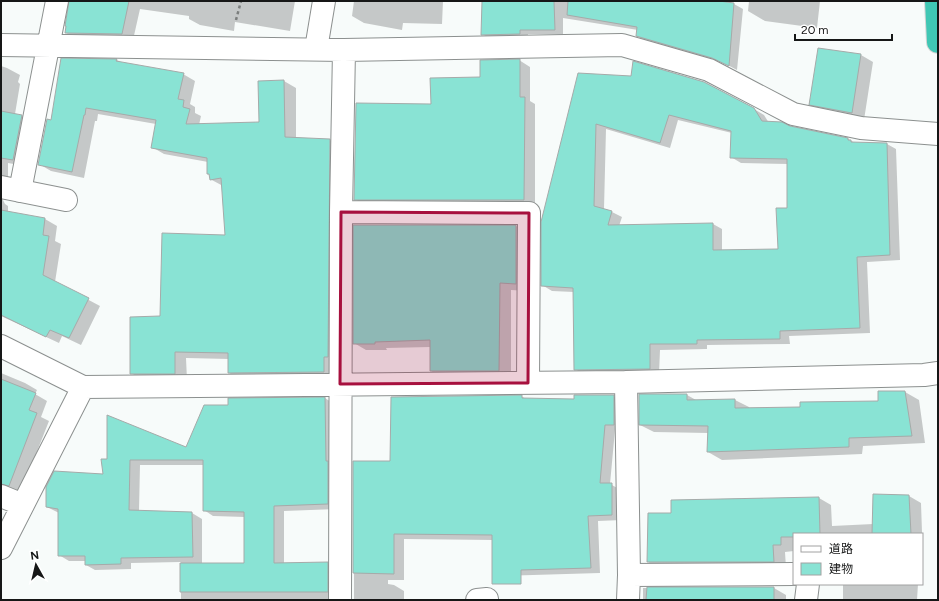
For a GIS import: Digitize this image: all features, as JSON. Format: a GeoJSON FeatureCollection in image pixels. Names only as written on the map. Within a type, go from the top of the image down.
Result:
{"type":"FeatureCollection","features":[{"type":"Feature","properties":{"kind":"highway"},"geometry":{"type":"LineString","coordinates":[[936,1],[938,42]]}},
{"type":"Feature","properties":{"kind":"street"},"geometry":{"type":"LineString","coordinates":[[57,1],[48,46],[10,189],[66,200]]}},
{"type":"Feature","properties":{"kind":"street"},"geometry":{"type":"LineString","coordinates":[[316,49],[324,1]]}},
{"type":"Feature","properties":{"kind":"street"},"geometry":{"type":"LineString","coordinates":[[1,45],[344,50],[622,45],[708,70],[793,114],[861,128],[938,134]]}},
{"type":"Feature","properties":{"kind":"street"},"geometry":{"type":"LineString","coordinates":[[340,600],[341,212],[344,50]]}},
{"type":"Feature","properties":{"kind":"street"},"geometry":{"type":"LineString","coordinates":[[341,212],[529,213],[528,383]]}},
{"type":"Feature","properties":{"kind":"street"},"geometry":{"type":"LineString","coordinates":[[1,346],[83,387],[626,382],[924,375],[938,373]]}},
{"type":"Feature","properties":{"kind":"street"},"geometry":{"type":"LineString","coordinates":[[626,382],[628,600]]}},
{"type":"Feature","properties":{"kind":"street"},"geometry":{"type":"LineString","coordinates":[[1,548],[83,387]]}},
{"type":"Feature","properties":{"kind":"street"},"geometry":{"type":"LineString","coordinates":[[1,496],[23,505]]}},
{"type":"Feature","properties":{"kind":"street"},"geometry":{"type":"LineString","coordinates":[[628,574],[793,574]]}},
{"type":"Feature","properties":{"kind":"street"},"geometry":{"type":"LineString","coordinates":[[806,600],[808,585]]}},
{"type":"Feature","properties":{"kind":"highlighted area"},"geometry":{"type":"Polygon","coordinates":[[[341,212],[529,213],[528,383],[340,384],[341,212]]]}},
{"type":"Feature","properties":{"kind":"building"},"geometry":{"type":"Polygon","coordinates":[[[69,1],[129,1],[122,34],[65,33],[69,1]]]}},
{"type":"Feature","properties":{"kind":"building"},"geometry":{"type":"Polygon","coordinates":[[[482,1],[554,1],[555,30],[520,30],[520,34],[481,35],[482,1]]]}},
{"type":"Feature","properties":{"kind":"building"},"geometry":{"type":"Polygon","coordinates":[[[568,1],[719,1],[734,3],[729,66],[712,58],[636,36],[637,27],[567,15],[568,1]]]}},
{"type":"Feature","properties":{"kind":"building"},"geometry":{"type":"Polygon","coordinates":[[[818,48],[861,54],[852,113],[809,105],[818,48]]]}},
{"type":"Feature","properties":{"kind":"building"},"geometry":{"type":"Polygon","coordinates":[[[61,58],[117,59],[116,61],[184,73],[178,99],[184,100],[183,107],[190,109],[186,124],[259,122],[258,81],[284,80],[285,137],[330,139],[328,357],[324,357],[324,372],[228,373],[228,353],[175,352],[175,374],[130,374],[130,317],[160,316],[162,233],[225,235],[221,178],[210,180],[209,174],[207,174],[207,158],[151,148],[156,120],[86,108],[72,172],[38,165],[47,119],[51,120],[61,58]]]}},
{"type":"Feature","properties":{"kind":"building"},"geometry":{"type":"Polygon","coordinates":[[[520,59],[520,97],[525,97],[524,200],[354,200],[356,103],[431,104],[430,78],[480,77],[480,60],[520,59]]]}},
{"type":"Feature","properties":{"kind":"building"},"geometry":{"type":"Polygon","coordinates":[[[633,61],[704,82],[754,108],[762,121],[782,122],[790,126],[848,138],[851,142],[887,143],[890,255],[857,257],[860,328],[780,331],[780,339],[697,340],[697,344],[650,344],[650,369],[574,370],[573,288],[541,286],[541,222],[578,73],[631,76],[633,61]],[[669,115],[660,143],[596,124],[594,206],[612,211],[608,225],[713,223],[713,250],[778,249],[776,208],[787,208],[787,159],[730,158],[731,131],[669,115]]]}},
{"type":"Feature","properties":{"kind":"building"},"geometry":{"type":"Polygon","coordinates":[[[1,111],[22,115],[13,160],[1,158],[1,111]]]}},
{"type":"Feature","properties":{"kind":"building"},"geometry":{"type":"Polygon","coordinates":[[[1,210],[45,218],[43,235],[49,236],[43,275],[89,298],[69,338],[50,330],[46,337],[1,315],[1,210]]]}},
{"type":"Feature","properties":{"kind":"building"},"geometry":{"type":"Polygon","coordinates":[[[353,225],[516,225],[516,284],[500,283],[499,371],[430,371],[430,340],[353,344],[353,225]]]}},
{"type":"Feature","properties":{"kind":"building"},"geometry":{"type":"Polygon","coordinates":[[[1,379],[36,393],[29,410],[37,413],[9,486],[1,484],[1,379]]]}},
{"type":"Feature","properties":{"kind":"building"},"geometry":{"type":"Polygon","coordinates":[[[878,391],[905,391],[912,436],[849,438],[849,447],[707,452],[708,426],[639,425],[639,394],[687,394],[687,400],[735,399],[735,408],[800,407],[800,402],[878,401],[878,391]]]}},
{"type":"Feature","properties":{"kind":"building"},"geometry":{"type":"Polygon","coordinates":[[[522,395],[522,398],[574,399],[574,395],[614,395],[614,425],[605,425],[600,483],[612,483],[612,515],[588,516],[591,568],[521,570],[521,584],[492,584],[492,535],[394,534],[394,574],[353,573],[353,461],[390,461],[391,397],[522,395]]]}},
{"type":"Feature","properties":{"kind":"building"},"geometry":{"type":"Polygon","coordinates":[[[325,397],[326,461],[328,461],[328,504],[274,506],[274,563],[328,562],[328,592],[180,592],[180,563],[244,563],[244,512],[203,511],[203,460],[130,460],[129,510],[192,512],[193,557],[121,558],[121,564],[85,565],[85,556],[58,556],[58,509],[46,507],[46,487],[54,471],[103,474],[101,459],[107,459],[107,415],[186,447],[204,405],[228,405],[228,398],[325,397]]]}},
{"type":"Feature","properties":{"kind":"building"},"geometry":{"type":"Polygon","coordinates":[[[873,494],[909,495],[911,533],[872,533],[873,494]]]}},
{"type":"Feature","properties":{"kind":"building"},"geometry":{"type":"Polygon","coordinates":[[[819,497],[820,533],[793,533],[793,537],[781,537],[781,545],[773,545],[774,562],[647,562],[648,513],[671,513],[671,500],[819,497]]]}},
{"type":"Feature","properties":{"kind":"building"},"geometry":{"type":"Polygon","coordinates":[[[647,587],[774,587],[774,600],[646,600],[647,587]]]}}]}
